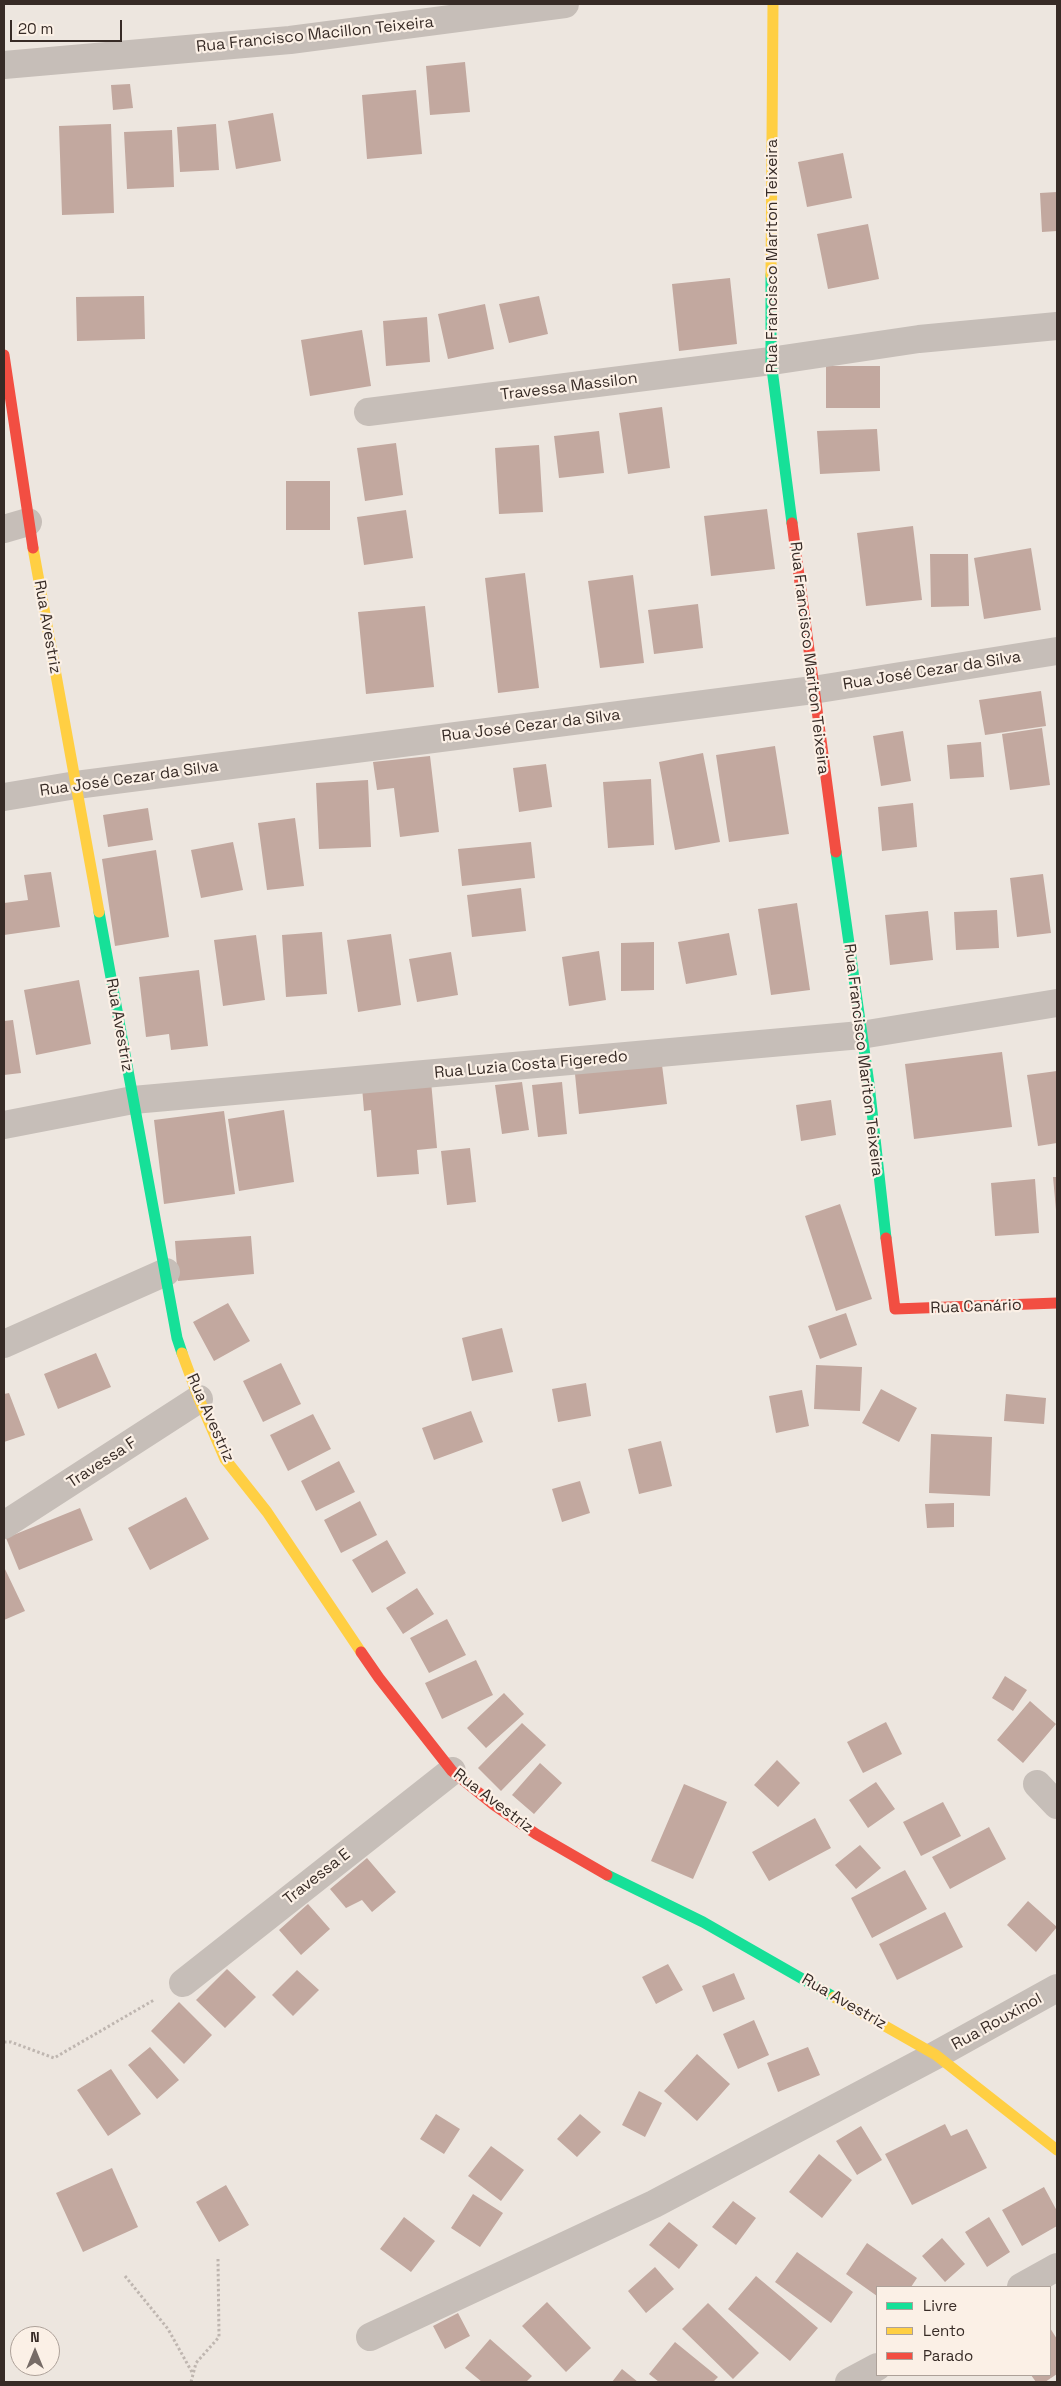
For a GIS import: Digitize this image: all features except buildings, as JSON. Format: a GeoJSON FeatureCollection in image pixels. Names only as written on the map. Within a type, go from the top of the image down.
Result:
{"type":"FeatureCollection","features":[{"type":"Feature","properties":{"kind":"street","name":"Rua Francisco Macillon Teixeira"},"geometry":{"type":"LineString","coordinates":[[4,64],[290,40],[565,4]]}},
{"type":"Feature","properties":{"kind":"street","name":"Rua Francisco Mariton Teixeira"},"geometry":{"type":"LineString","coordinates":[[773,4],[771,361],[813,690],[869,1084],[895,1309]]}},
{"type":"Feature","properties":{"kind":"street","name":"Travessa Massilon"},"geometry":{"type":"LineString","coordinates":[[368,412],[771,361],[919,339],[1057,326]]}},
{"type":"Feature","properties":{"kind":"street","name":"Rua Avestriz"},"geometry":{"type":"LineString","coordinates":[[4,355],[16,526],[76,785],[178,1338],[199,1399],[225,1460],[267,1512],[379,1678],[452,1771],[494,1805],[536,1834],[611,1877],[703,1922],[936,2056],[1057,2150]]}},
{"type":"Feature","properties":{"kind":"street","name":"Rua José Cezar da Silva"},"geometry":{"type":"LineString","coordinates":[[4,797],[76,785],[813,690],[1057,651]]}},
{"type":"Feature","properties":{"kind":"street","name":"Rua Luzia Costa Figeredo"},"geometry":{"type":"LineString","coordinates":[[4,1125],[133,1100],[861,1035],[1057,1003]]}},
{"type":"Feature","properties":{"kind":"street"},"geometry":{"type":"LineString","coordinates":[[4,1344],[166,1272]]}},
{"type":"Feature","properties":{"kind":"street","name":"Rua Canário"},"geometry":{"type":"LineString","coordinates":[[895,1309],[1057,1303]]}},
{"type":"Feature","properties":{"kind":"street","name":"Travessa F"},"geometry":{"type":"LineString","coordinates":[[4,1526],[199,1399]]}},
{"type":"Feature","properties":{"kind":"street","name":"Travessa E"},"geometry":{"type":"LineString","coordinates":[[183,1983],[452,1771]]}},
{"type":"Feature","properties":{"kind":"street"},"geometry":{"type":"LineString","coordinates":[[1037,1784],[1057,1805]]}},
{"type":"Feature","properties":{"kind":"street","name":"Rua Rouxinol"},"geometry":{"type":"LineString","coordinates":[[370,2337],[654,2204],[936,2056],[1057,1988]]}},
{"type":"Feature","properties":{"kind":"street"},"geometry":{"type":"LineString","coordinates":[[1023,2286],[1057,2267]]}},
{"type":"Feature","properties":{"kind":"street"},"geometry":{"type":"LineString","coordinates":[[849,2382],[876,2368]]}},
{"type":"Feature","properties":{"kind":"path"},"geometry":{"type":"LineString","coordinates":[[4,2042],[11,2042],[54,2058],[183,1983]]}},
{"type":"Feature","properties":{"kind":"path"},"geometry":{"type":"LineString","coordinates":[[190,2382],[196,2363],[219,2337],[218,2259]]}},
{"type":"Feature","properties":{"kind":"path"},"geometry":{"type":"LineString","coordinates":[[125,2276],[168,2329],[193,2374]]}},
{"type":"Feature","properties":{"kind":"traffic: fast"},"geometry":{"type":"LineString","coordinates":[[771,275],[771,361],[792,523]]}},
{"type":"Feature","properties":{"kind":"traffic: fast"},"geometry":{"type":"LineString","coordinates":[[836,852],[869,1084],[886,1238]]}},
{"type":"Feature","properties":{"kind":"traffic: fast"},"geometry":{"type":"LineString","coordinates":[[99,912],[177,1338],[182,1353]]}},
{"type":"Feature","properties":{"kind":"traffic: fast"},"geometry":{"type":"LineString","coordinates":[[607,1875],[703,1922],[834,1997]]}},
{"type":"Feature","properties":{"kind":"traffic: slow"},"geometry":{"type":"LineString","coordinates":[[771,275],[773,4]]}},
{"type":"Feature","properties":{"kind":"traffic: slow"},"geometry":{"type":"LineString","coordinates":[[33,548],[99,912]]}},
{"type":"Feature","properties":{"kind":"traffic: slow"},"geometry":{"type":"LineString","coordinates":[[182,1353],[199,1399],[225,1459],[267,1512],[361,1652]]}},
{"type":"Feature","properties":{"kind":"traffic: slow"},"geometry":{"type":"LineString","coordinates":[[834,1997],[936,2055],[1057,2150]]}},
{"type":"Feature","properties":{"kind":"traffic: jam"},"geometry":{"type":"LineString","coordinates":[[4,355],[33,548]]}},
{"type":"Feature","properties":{"kind":"traffic: jam"},"geometry":{"type":"LineString","coordinates":[[792,523],[836,852]]}},
{"type":"Feature","properties":{"kind":"traffic: jam"},"geometry":{"type":"LineString","coordinates":[[886,1238],[895,1309],[1057,1303]]}},
{"type":"Feature","properties":{"kind":"traffic: jam"},"geometry":{"type":"LineString","coordinates":[[361,1652],[452,1771],[494,1805],[536,1834],[607,1875]]}}]}
